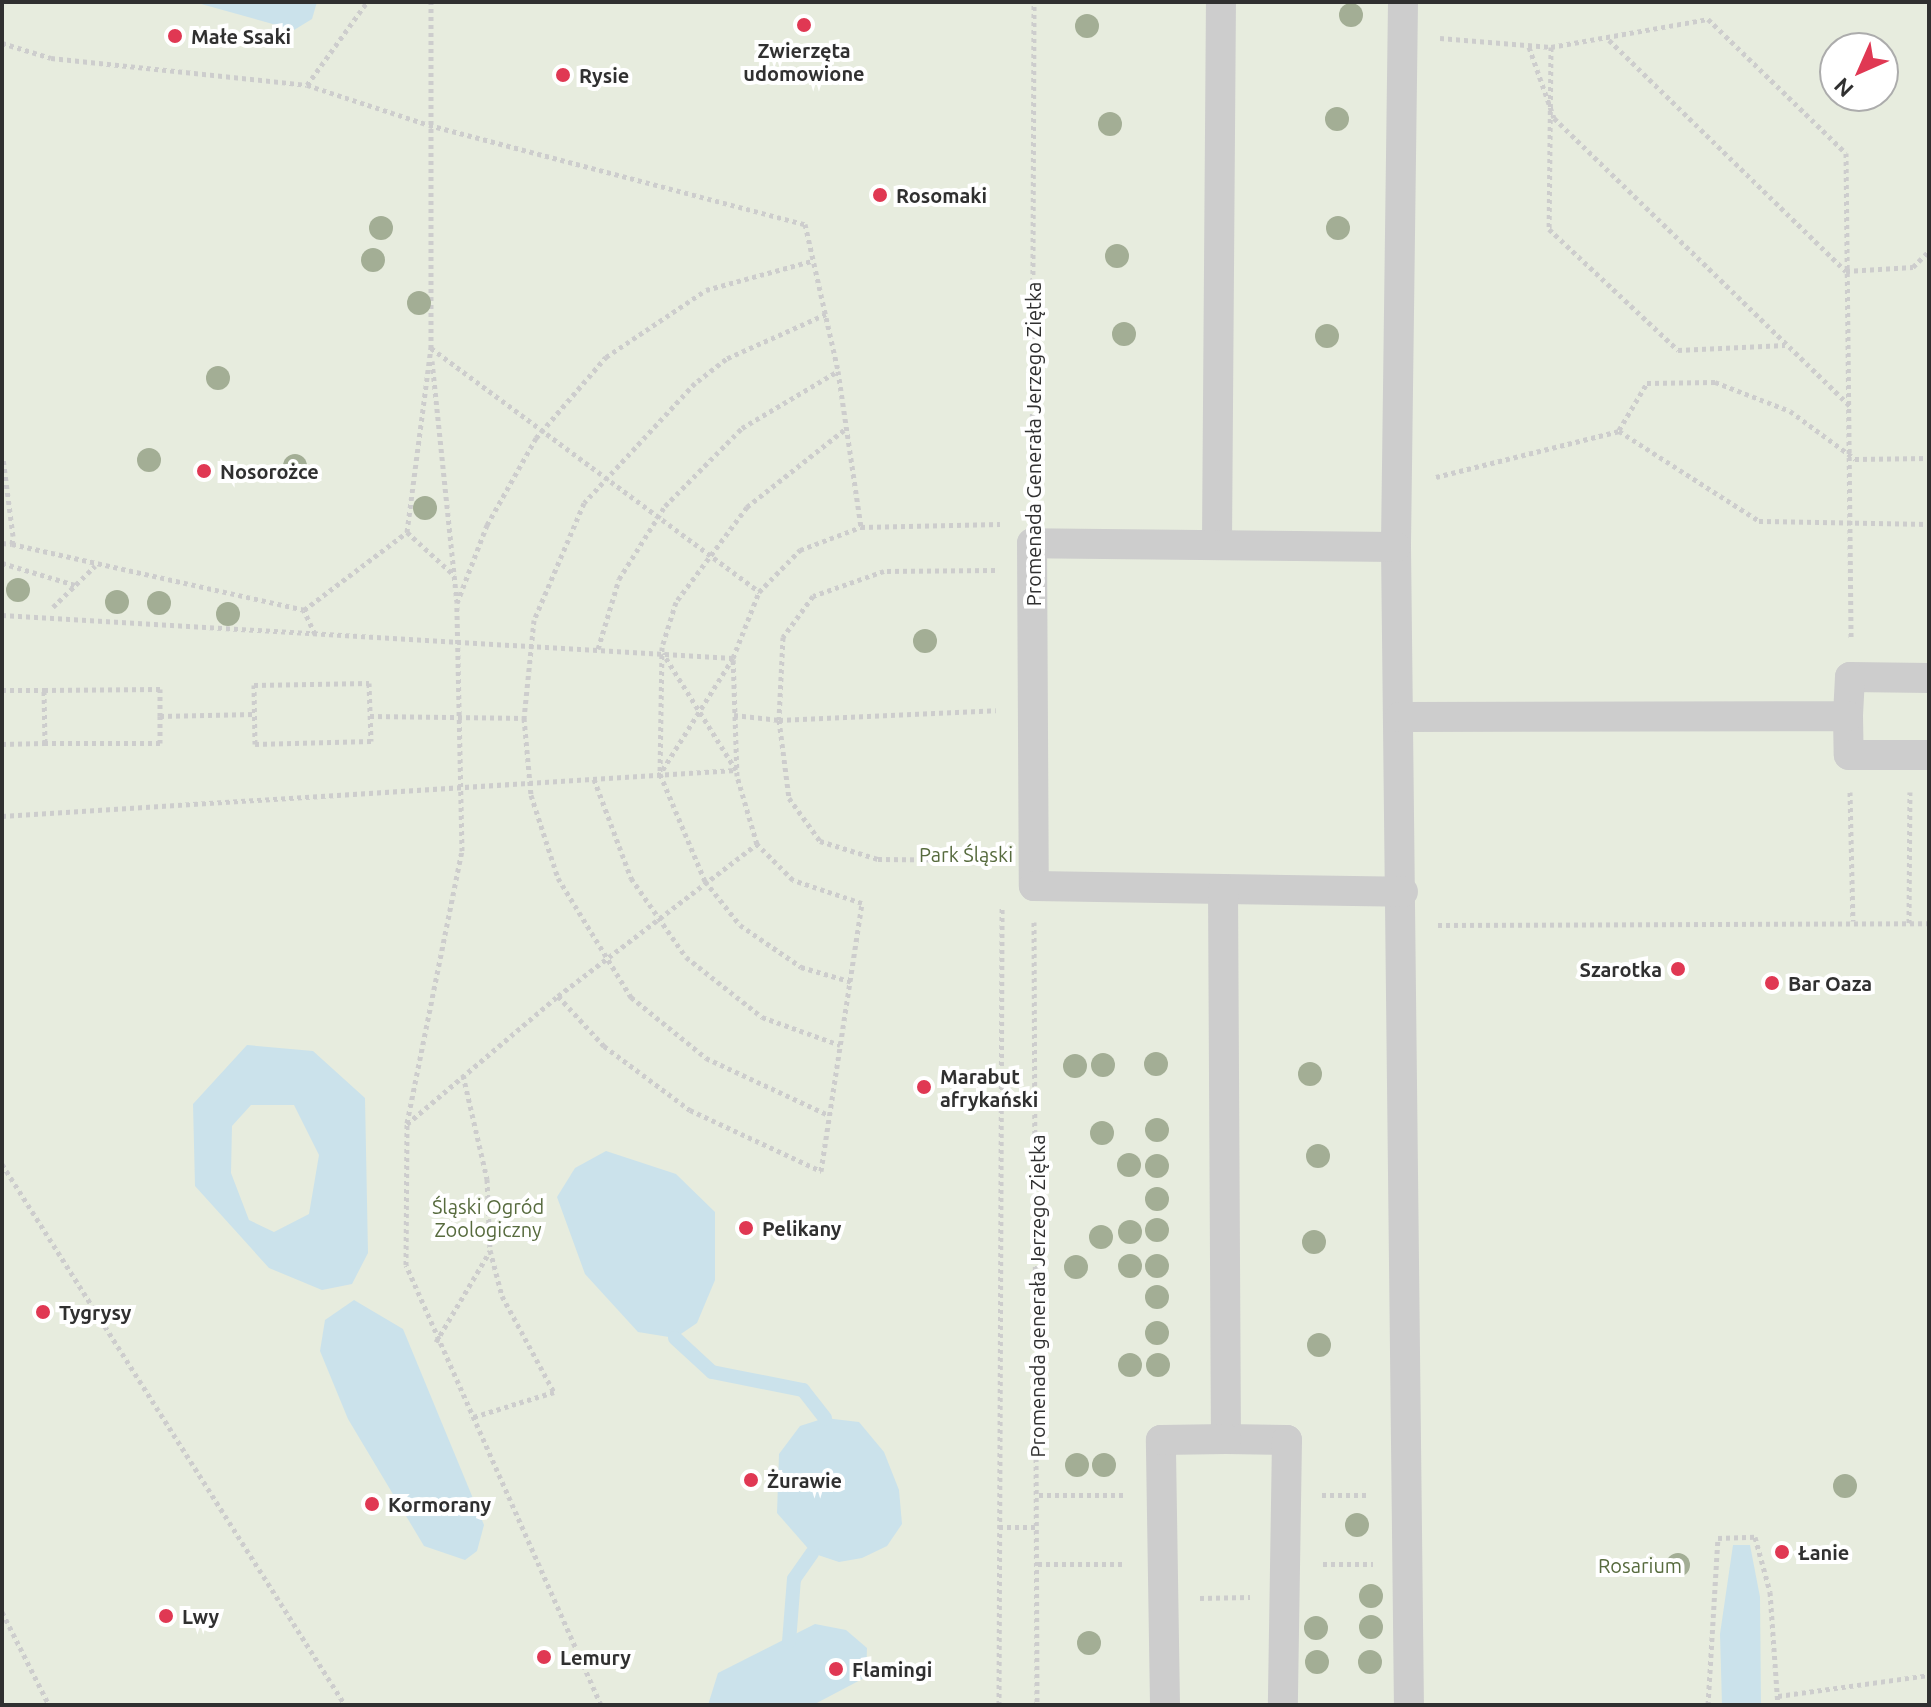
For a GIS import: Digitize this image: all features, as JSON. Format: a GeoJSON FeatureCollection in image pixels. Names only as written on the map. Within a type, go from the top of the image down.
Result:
{"type":"FeatureCollection","features":[{"type":"Feature","properties":{"kind":"street"},"geometry":{"type":"LineString","coordinates":[[1217,542],[1221,2]]}},
{"type":"Feature","properties":{"kind":"street"},"geometry":{"type":"LineString","coordinates":[[1403,2],[1396,547],[1405,926],[1409,1705]]}},
{"type":"Feature","properties":{"kind":"street"},"geometry":{"type":"LineString","coordinates":[[1032,545],[1217,542],[1396,547]]}},
{"type":"Feature","properties":{"kind":"street","name":"Promenada Generała Jerzego Ziętka"},"geometry":{"type":"LineString","coordinates":[[1032,545],[1034,886]]}},
{"type":"Feature","properties":{"kind":"street"},"geometry":{"type":"LineString","coordinates":[[1920,755],[1849,755],[1850,677],[1929,678]]}},
{"type":"Feature","properties":{"kind":"street"},"geometry":{"type":"LineString","coordinates":[[1400,717],[1848,716]]}},
{"type":"Feature","properties":{"kind":"street"},"geometry":{"type":"LineString","coordinates":[[1034,886],[1403,892]]}},
{"type":"Feature","properties":{"kind":"street"},"geometry":{"type":"LineString","coordinates":[[1223,890],[1226,1439]]}},
{"type":"Feature","properties":{"kind":"street"},"geometry":{"type":"LineString","coordinates":[[1165,1705],[1161,1440],[1226,1439],[1287,1440],[1283,1705]]}},
{"type":"Feature","properties":{"kind":"path"},"geometry":{"type":"LineString","coordinates":[[307,85],[367,2]]}},
{"type":"Feature","properties":{"kind":"path"},"geometry":{"type":"LineString","coordinates":[[431,2],[431,348],[457,603],[461,787],[456,900],[423,1020],[407,1124],[406,1265],[436,1342],[601,1705]]}},
{"type":"Feature","properties":{"kind":"path","name":"Promenada Generała Jerzego Ziętka"},"geometry":{"type":"LineString","coordinates":[[1032,545],[1034,2]]}},
{"type":"Feature","properties":{"kind":"path"},"geometry":{"type":"LineString","coordinates":[[1404,34],[1551,47],[1609,40],[1708,19],[1846,153],[1846,271],[1855,459],[1850,677]]}},
{"type":"Feature","properties":{"kind":"path"},"geometry":{"type":"LineString","coordinates":[[1609,40],[1846,271],[1913,267],[1929,251]]}},
{"type":"Feature","properties":{"kind":"path"},"geometry":{"type":"LineString","coordinates":[[2,43],[51,58],[307,85],[429,125],[805,224],[838,371],[861,527]]}},
{"type":"Feature","properties":{"kind":"path"},"geometry":{"type":"LineString","coordinates":[[1529,47],[1554,118],[1852,408]]}},
{"type":"Feature","properties":{"kind":"path"},"geometry":{"type":"LineString","coordinates":[[1551,47],[1554,118],[1549,229],[1678,350],[1786,345]]}},
{"type":"Feature","properties":{"kind":"path"},"geometry":{"type":"LineString","coordinates":[[457,603],[500,499],[545,427],[606,357],[686,300],[811,261]]}},
{"type":"Feature","properties":{"kind":"path"},"geometry":{"type":"LineString","coordinates":[[826,314],[726,359],[675,399],[606,473],[553,562],[528,648],[524,718],[528,783],[558,878],[631,997],[696,1051],[828,1115]]}},
{"type":"Feature","properties":{"kind":"path"},"geometry":{"type":"LineString","coordinates":[[431,348],[545,427],[759,592]]}},
{"type":"Feature","properties":{"kind":"path"},"geometry":{"type":"LineString","coordinates":[[2,543],[304,610],[407,532],[431,348]]}},
{"type":"Feature","properties":{"kind":"path"},"geometry":{"type":"LineString","coordinates":[[598,649],[619,579],[659,513],[732,437],[838,371]]}},
{"type":"Feature","properties":{"kind":"path"},"geometry":{"type":"LineString","coordinates":[[1396,487],[1619,431],[1647,383],[1715,382],[1752,390],[1790,411],[1855,459],[1929,458]]}},
{"type":"Feature","properties":{"kind":"path"},"geometry":{"type":"LineString","coordinates":[[845,430],[761,493],[708,552],[670,615],[663,653],[660,774],[705,881],[769,948],[852,982]]}},
{"type":"Feature","properties":{"kind":"path"},"geometry":{"type":"LineString","coordinates":[[1619,431],[1759,521],[1929,524]]}},
{"type":"Feature","properties":{"kind":"path"},"geometry":{"type":"LineString","coordinates":[[3,458],[12,544]]}},
{"type":"Feature","properties":{"kind":"path"},"geometry":{"type":"LineString","coordinates":[[660,774],[733,658],[759,592],[800,550],[861,527],[1032,545]]}},
{"type":"Feature","properties":{"kind":"path"},"geometry":{"type":"LineString","coordinates":[[407,532],[454,575]]}},
{"type":"Feature","properties":{"kind":"path"},"geometry":{"type":"LineString","coordinates":[[1003,876],[1003,860],[878,859],[820,841],[789,798],[779,720],[783,637],[813,596],[884,571],[1032,545]]}},
{"type":"Feature","properties":{"kind":"path"},"geometry":{"type":"LineString","coordinates":[[2,563],[75,585]]}},
{"type":"Feature","properties":{"kind":"path"},"geometry":{"type":"LineString","coordinates":[[53,607],[96,565]]}},
{"type":"Feature","properties":{"kind":"path"},"geometry":{"type":"LineString","coordinates":[[304,610],[315,634]]}},
{"type":"Feature","properties":{"kind":"path"},"geometry":{"type":"LineString","coordinates":[[2,615],[733,658]]}},
{"type":"Feature","properties":{"kind":"path"},"geometry":{"type":"LineString","coordinates":[[663,653],[736,770]]}},
{"type":"Feature","properties":{"kind":"path"},"geometry":{"type":"LineString","coordinates":[[558,996],[604,1046],[690,1110],[821,1171],[862,903],[793,880],[757,844],[736,770],[733,658]]}},
{"type":"Feature","properties":{"kind":"path"},"geometry":{"type":"LineString","coordinates":[[369,683],[370,716],[371,741],[255,744],[254,685],[369,683]]}},
{"type":"Feature","properties":{"kind":"path"},"geometry":{"type":"LineString","coordinates":[[2,690],[160,689],[160,743],[2,744]]}},
{"type":"Feature","properties":{"kind":"path"},"geometry":{"type":"LineString","coordinates":[[44,690],[45,743]]}},
{"type":"Feature","properties":{"kind":"path"},"geometry":{"type":"LineString","coordinates":[[734,715],[779,720],[1033,709]]}},
{"type":"Feature","properties":{"kind":"path"},"geometry":{"type":"LineString","coordinates":[[160,716],[254,714]]}},
{"type":"Feature","properties":{"kind":"path"},"geometry":{"type":"LineString","coordinates":[[370,716],[524,718]]}},
{"type":"Feature","properties":{"kind":"path"},"geometry":{"type":"LineString","coordinates":[[1849,755],[1853,921]]}},
{"type":"Feature","properties":{"kind":"path"},"geometry":{"type":"LineString","coordinates":[[1909,923],[1920,755]]}},
{"type":"Feature","properties":{"kind":"path"},"geometry":{"type":"LineString","coordinates":[[2,816],[736,770]]}},
{"type":"Feature","properties":{"kind":"path"},"geometry":{"type":"LineString","coordinates":[[594,779],[621,858],[658,918],[724,993],[800,1034],[840,1045]]}},
{"type":"Feature","properties":{"kind":"path"},"geometry":{"type":"LineString","coordinates":[[407,1124],[558,996],[757,844]]}},
{"type":"Feature","properties":{"kind":"path","name":"Promenada generała Jerzego Ziętka"},"geometry":{"type":"LineString","coordinates":[[1034,886],[1039,1495],[1037,1705]]}},
{"type":"Feature","properties":{"kind":"path"},"geometry":{"type":"LineString","coordinates":[[999,1705],[1003,891]]}},
{"type":"Feature","properties":{"kind":"path"},"geometry":{"type":"LineString","coordinates":[[1405,926],[1853,921],[1929,923]]}},
{"type":"Feature","properties":{"kind":"path"},"geometry":{"type":"LineString","coordinates":[[463,1075],[487,1179],[490,1250],[502,1296],[554,1392],[470,1418]]}},
{"type":"Feature","properties":{"kind":"path"},"geometry":{"type":"LineString","coordinates":[[2,1164],[345,1705]]}},
{"type":"Feature","properties":{"kind":"path"},"geometry":{"type":"LineString","coordinates":[[436,1342],[490,1250]]}},
{"type":"Feature","properties":{"kind":"path"},"geometry":{"type":"LineString","coordinates":[[1039,1495],[1160,1495]]}},
{"type":"Feature","properties":{"kind":"path"},"geometry":{"type":"LineString","coordinates":[[1285,1495],[1409,1495]]}},
{"type":"Feature","properties":{"kind":"path"},"geometry":{"type":"LineString","coordinates":[[999,1527],[1038,1527]]}},
{"type":"Feature","properties":{"kind":"path"},"geometry":{"type":"LineString","coordinates":[[1708,1705],[1707,1626],[1718,1538],[1755,1537],[1770,1592],[1778,1705]]}},
{"type":"Feature","properties":{"kind":"path"},"geometry":{"type":"LineString","coordinates":[[1038,1564],[1161,1564]]}},
{"type":"Feature","properties":{"kind":"path"},"geometry":{"type":"LineString","coordinates":[[1284,1564],[1410,1564]]}},
{"type":"Feature","properties":{"kind":"path"},"geometry":{"type":"LineString","coordinates":[[1161,1598],[1283,1597]]}},
{"type":"Feature","properties":{"kind":"path"},"geometry":{"type":"LineString","coordinates":[[2,1612],[49,1705]]}},
{"type":"Feature","properties":{"kind":"path"},"geometry":{"type":"LineString","coordinates":[[1778,1696],[1929,1675]]}},
{"type":"Feature","properties":{"kind":"green space","name":"Park Śląski"},"geometry":{"type":"Polygon","coordinates":[[[2,2],[1929,2],[1929,1705],[2,1705],[2,2]]]}},
{"type":"Feature","properties":{"kind":"water"},"geometry":{"type":"Polygon","coordinates":[[[194,2],[317,2],[312,19],[294,30],[194,2]]]}},
{"type":"Feature","properties":{"kind":"water"},"geometry":{"type":"Polygon","coordinates":[[[247,1045],[313,1051],[365,1098],[368,1253],[352,1284],[322,1290],[269,1268],[195,1186],[193,1104],[247,1045]],[[251,1105],[232,1126],[231,1173],[249,1220],[274,1232],[309,1214],[319,1155],[294,1105],[251,1105]]]}},
{"type":"Feature","properties":{"kind":"water"},"geometry":{"type":"Polygon","coordinates":[[[606,1151],[676,1174],[715,1212],[715,1280],[697,1323],[675,1338],[638,1332],[585,1274],[557,1197],[575,1168],[606,1151]]]}},
{"type":"Feature","properties":{"kind":"water"},"geometry":{"type":"Polygon","coordinates":[[[354,1300],[403,1329],[484,1525],[477,1551],[465,1560],[424,1546],[348,1419],[320,1351],[325,1320],[354,1300]]]}},
{"type":"Feature","properties":{"kind":"water"},"geometry":{"type":"Polygon","coordinates":[[[825,1418],[859,1422],[884,1452],[899,1490],[902,1524],[887,1546],[862,1558],[839,1562],[812,1553],[777,1513],[779,1454],[800,1426],[825,1418]]]}},
{"type":"Feature","properties":{"kind":"water"},"geometry":{"type":"Polygon","coordinates":[[[1733,1545],[1750,1545],[1760,1597],[1761,1705],[1722,1705],[1720,1634],[1733,1545]]]}},
{"type":"Feature","properties":{"kind":"water"},"geometry":{"type":"Polygon","coordinates":[[[815,1624],[846,1630],[867,1648],[866,1677],[813,1705],[708,1705],[718,1673],[815,1624]]]}},
{"type":"Feature","properties":{"kind":"waterway"},"geometry":{"type":"LineString","coordinates":[[675,1338],[712,1372],[803,1390],[825,1418]]}},
{"type":"Feature","properties":{"kind":"waterway"},"geometry":{"type":"LineString","coordinates":[[789,1642],[794,1579],[812,1553]]}},
{"type":"Feature","properties":{"kind":"place","name":"Zwierzęta udomowione"},"geometry":{"type":"Point","coordinates":[804,25]}},
{"type":"Feature","properties":{"kind":"place","name":"Małe Ssaki"},"geometry":{"type":"Point","coordinates":[175,36]}},
{"type":"Feature","properties":{"kind":"place","name":"Rysie"},"geometry":{"type":"Point","coordinates":[563,75]}},
{"type":"Feature","properties":{"kind":"place","name":"Rosomaki"},"geometry":{"type":"Point","coordinates":[880,195]}},
{"type":"Feature","properties":{"kind":"place","name":"Nosorożce"},"geometry":{"type":"Point","coordinates":[204,471]}},
{"type":"Feature","properties":{"kind":"place","name":"Szarotka"},"geometry":{"type":"Point","coordinates":[1678,969]}},
{"type":"Feature","properties":{"kind":"place","name":"Bar Oaza"},"geometry":{"type":"Point","coordinates":[1772,983]}},
{"type":"Feature","properties":{"kind":"place","name":"Marabut afrykański"},"geometry":{"type":"Point","coordinates":[924,1087]}},
{"type":"Feature","properties":{"kind":"place","name":"Pelikany"},"geometry":{"type":"Point","coordinates":[746,1228]}},
{"type":"Feature","properties":{"kind":"place","name":"Tygrysy"},"geometry":{"type":"Point","coordinates":[43,1312]}},
{"type":"Feature","properties":{"kind":"place","name":"Żurawie"},"geometry":{"type":"Point","coordinates":[751,1480]}},
{"type":"Feature","properties":{"kind":"place","name":"Kormorany"},"geometry":{"type":"Point","coordinates":[372,1504]}},
{"type":"Feature","properties":{"kind":"place","name":"Łanie"},"geometry":{"type":"Point","coordinates":[1782,1552]}},
{"type":"Feature","properties":{"kind":"place","name":"Lwy"},"geometry":{"type":"Point","coordinates":[166,1616]}},
{"type":"Feature","properties":{"kind":"place","name":"Lemury"},"geometry":{"type":"Point","coordinates":[544,1657]}},
{"type":"Feature","properties":{"kind":"place","name":"Flamingi"},"geometry":{"type":"Point","coordinates":[836,1669]}},
{"type":"Feature","properties":{"kind":"park label","name":"Śląski Ogród Zoologiczny"},"geometry":{"type":"Point","coordinates":[488,1218]}},
{"type":"Feature","properties":{"kind":"park label","name":"Rosarium"},"geometry":{"type":"Point","coordinates":[1640,1565]}}]}
